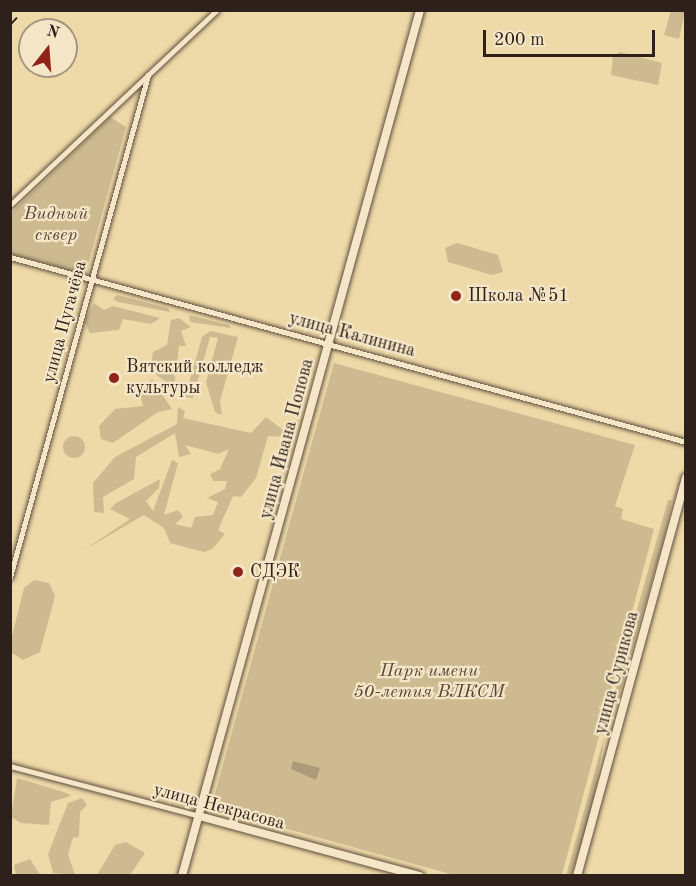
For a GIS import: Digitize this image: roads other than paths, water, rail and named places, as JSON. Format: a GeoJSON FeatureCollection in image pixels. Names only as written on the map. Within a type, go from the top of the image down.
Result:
{"type":"FeatureCollection","features":[{"type":"Feature","properties":{"kind":"main road","name":"улица Ивана Попова"},"geometry":{"type":"LineString","coordinates":[[182,876],[420,10]]}},
{"type":"Feature","properties":{"kind":"main road","name":"улица Сурикова"},"geometry":{"type":"LineString","coordinates":[[577,876],[686,478]]}},
{"type":"Feature","properties":{"kind":"main road","name":"улица Некрасова"},"geometry":{"type":"LineString","coordinates":[[199,816],[420,876]]}},
{"type":"Feature","properties":{"kind":"street"},"geometry":{"type":"LineString","coordinates":[[10,205],[217,10]]}},
{"type":"Feature","properties":{"kind":"street","name":"улица Пугачёва"},"geometry":{"type":"LineString","coordinates":[[10,577],[148,75]]}},
{"type":"Feature","properties":{"kind":"street","name":"улица Калинина"},"geometry":{"type":"LineString","coordinates":[[10,257],[686,442]]}},
{"type":"Feature","properties":{"kind":"street","name":"улица Некрасова"},"geometry":{"type":"LineString","coordinates":[[10,766],[199,816]]}},
{"type":"Feature","properties":{"kind":"railway"},"geometry":{"type":"LineString","coordinates":[[10,25],[24,10]]}},
{"type":"Feature","properties":{"kind":"place","name":"Школа №51"},"geometry":{"type":"Point","coordinates":[456,296]}},
{"type":"Feature","properties":{"kind":"place","name":"Вятский колледж культуры"},"geometry":{"type":"Point","coordinates":[114,378]}},
{"type":"Feature","properties":{"kind":"place","name":"СДЭК"},"geometry":{"type":"Point","coordinates":[238,572]}},
{"type":"Feature","properties":{"kind":"park label","name":"Видный сквер"},"geometry":{"type":"Point","coordinates":[56,225]}},
{"type":"Feature","properties":{"kind":"park label","name":"Парк имени 50-летия ВЛКСМ"},"geometry":{"type":"Point","coordinates":[429,682]}}]}
